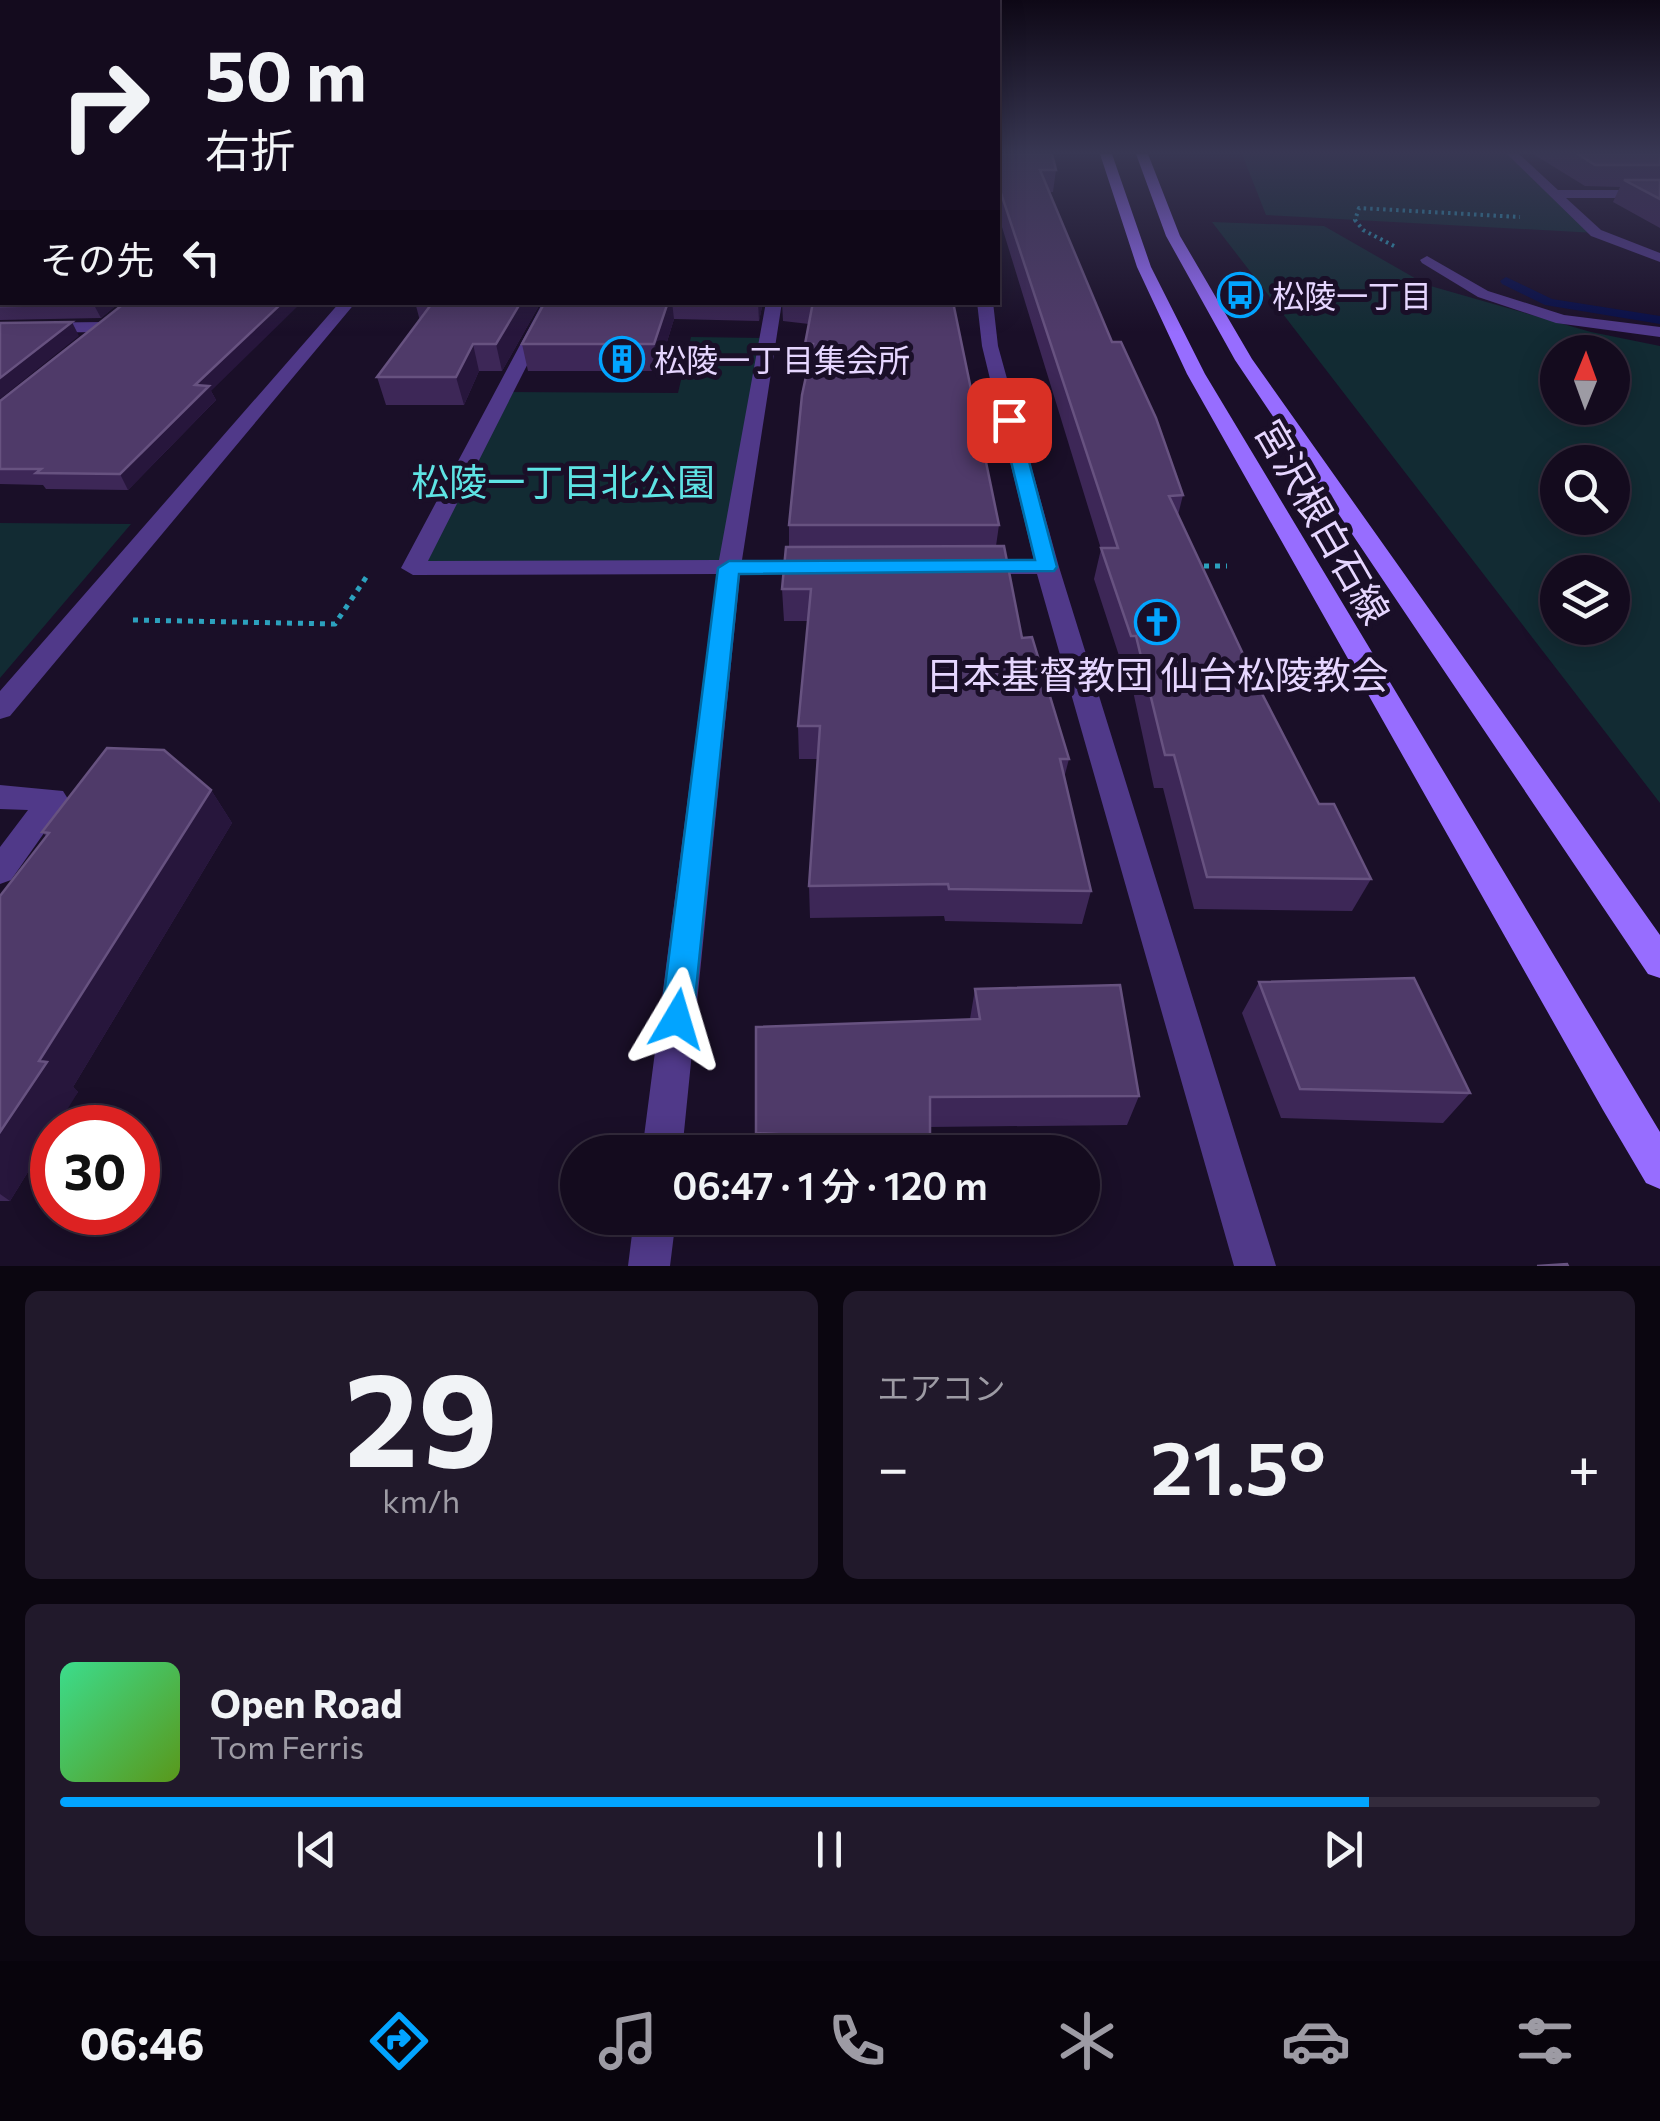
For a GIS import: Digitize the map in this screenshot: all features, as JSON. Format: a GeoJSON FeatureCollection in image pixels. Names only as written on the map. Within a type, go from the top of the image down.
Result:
{"type":"FeatureCollection","features":[{"type":"Feature","properties":{"kind":"street","name":"宮沢根白石線"},"geometry":{"type":"LineString","coordinates":[[1123,213],[1129,236],[1186,354],[1544,977],[1660,1169]]}},
{"type":"Feature","properties":{"kind":"street"},"geometry":{"type":"LineString","coordinates":[[1164,213],[1173,236],[1244,360],[1660,963]]}},
{"type":"Feature","properties":{"kind":"street"},"geometry":{"type":"LineString","coordinates":[[1573,213],[1596,234],[1660,258]]}},
{"type":"Feature","properties":{"kind":"street"},"geometry":{"type":"LineString","coordinates":[[1428,260],[1483,294],[1562,320],[1660,332]]}},
{"type":"Feature","properties":{"kind":"street"},"geometry":{"type":"LineString","coordinates":[[0,708],[345,305]]}},
{"type":"Feature","properties":{"kind":"street"},"geometry":{"type":"LineString","coordinates":[[549,305],[413,568],[848,567]]}},
{"type":"Feature","properties":{"kind":"street"},"geometry":{"type":"LineString","coordinates":[[664,1135],[729,568],[773,305]]}},
{"type":"Feature","properties":{"kind":"street"},"geometry":{"type":"LineString","coordinates":[[985,305],[990,346],[1047,567],[1255,1266]]}},
{"type":"Feature","properties":{"kind":"street"},"geometry":{"type":"LineString","coordinates":[[76,352],[122,315]]}},
{"type":"Feature","properties":{"kind":"street"},"geometry":{"type":"LineString","coordinates":[[0,328],[106,327]]}},
{"type":"Feature","properties":{"kind":"street"},"geometry":{"type":"LineString","coordinates":[[948,567],[1047,567]]}},
{"type":"Feature","properties":{"kind":"street"},"geometry":{"type":"LineString","coordinates":[[0,797],[53,799],[0,871]]}},
{"type":"Feature","properties":{"kind":"street"},"geometry":{"type":"LineString","coordinates":[[649,1266],[653,1235]]}},
{"type":"Feature","properties":{"kind":"path"},"geometry":{"type":"LineString","coordinates":[[1357,213],[1355,220],[1363,230],[1428,260]]}},
{"type":"Feature","properties":{"kind":"path"},"geometry":{"type":"LineString","coordinates":[[1441,213],[1584,222]]}},
{"type":"Feature","properties":{"kind":"path"},"geometry":{"type":"LineString","coordinates":[[1191,566],[1227,566]]}},
{"type":"Feature","properties":{"kind":"path"},"geometry":{"type":"LineString","coordinates":[[126,620],[336,624],[372,568],[413,568]]}},
{"type":"Feature","properties":{"kind":"green space"},"geometry":{"type":"Polygon","coordinates":[[[1575,213],[1596,233],[1266,215],[1575,213]]]}},
{"type":"Feature","properties":{"kind":"green space"},"geometry":{"type":"Polygon","coordinates":[[[1212,222],[1324,226],[1427,285],[1606,335],[1540,335],[1540,425],[1630,425],[1630,340],[1660,346],[1660,803],[1212,222]]]}},
{"type":"Feature","properties":{"kind":"green space","name":"松陵一丁目北公園"},"geometry":{"type":"Polygon","coordinates":[[[691,337],[768,338],[729,568],[413,568],[505,392],[678,393],[691,337]]]}},
{"type":"Feature","properties":{"kind":"green space"},"geometry":{"type":"Polygon","coordinates":[[[0,523],[131,524],[0,678],[0,523]]]}},
{"type":"Feature","properties":{"kind":"building"},"geometry":{"type":"Polygon","coordinates":[[[1008,213],[1058,213],[1112,342],[1121,342],[1156,418],[1183,495],[1169,496],[1258,686],[1319,804],[1334,804],[1371,879],[1207,877],[1174,755],[1165,755],[1136,636],[1131,636],[1101,548],[1118,548],[1008,213]]]}},
{"type":"Feature","properties":{"kind":"building"},"geometry":{"type":"Polygon","coordinates":[[[122,305],[280,305],[195,385],[209,386],[120,474],[0,469],[0,401],[122,305]]]}},
{"type":"Feature","properties":{"kind":"building"},"geometry":{"type":"Polygon","coordinates":[[[431,305],[519,305],[496,344],[473,344],[456,377],[377,377],[431,305]]]}},
{"type":"Feature","properties":{"kind":"building"},"geometry":{"type":"Polygon","coordinates":[[[543,305],[667,305],[654,344],[522,344],[543,305]]]}},
{"type":"Feature","properties":{"kind":"building"},"geometry":{"type":"Polygon","coordinates":[[[812,305],[954,305],[999,525],[789,525],[802,395],[813,344],[805,344],[812,305]]]}},
{"type":"Feature","properties":{"kind":"building"},"geometry":{"type":"Polygon","coordinates":[[[72,322],[0,378],[0,323],[72,322]]]}},
{"type":"Feature","properties":{"kind":"building"},"geometry":{"type":"Polygon","coordinates":[[[1004,546],[1022,638],[1032,637],[1069,759],[1060,759],[1091,891],[949,889],[948,884],[809,886],[820,726],[798,726],[811,589],[782,589],[786,547],[1004,546]]]}},
{"type":"Feature","properties":{"kind":"building"},"geometry":{"type":"Polygon","coordinates":[[[107,748],[164,750],[211,790],[39,1061],[47,1062],[0,1132],[0,896],[49,833],[42,832],[107,748]]]}},
{"type":"Feature","properties":{"kind":"building"},"geometry":{"type":"Polygon","coordinates":[[[1414,978],[1470,1093],[1300,1089],[1259,982],[1414,978]]]}},
{"type":"Feature","properties":{"kind":"building"},"geometry":{"type":"Polygon","coordinates":[[[1120,985],[1139,1096],[930,1097],[930,1135],[756,1133],[756,1027],[980,1019],[975,989],[1120,985]]]}},
{"type":"Feature","properties":{"kind":"waterway"},"geometry":{"type":"LineString","coordinates":[[1506,281],[1549,302],[1660,320]]}},
{"type":"Feature","properties":{"kind":"place","name":"松陵一丁目"},"geometry":{"type":"Point","coordinates":[1240,295]}},
{"type":"Feature","properties":{"kind":"place","name":"松陵一丁目集会所"},"geometry":{"type":"Point","coordinates":[622,359]}},
{"type":"Feature","properties":{"kind":"place","name":"日本基督教団 仙台松陵教会"},"geometry":{"type":"Point","coordinates":[1157,622]}},
{"type":"Feature","properties":{"kind":"route"},"geometry":{"type":"LineString","coordinates":[[677,1019],[729,568],[1047,567],[1009,420]]}}]}
